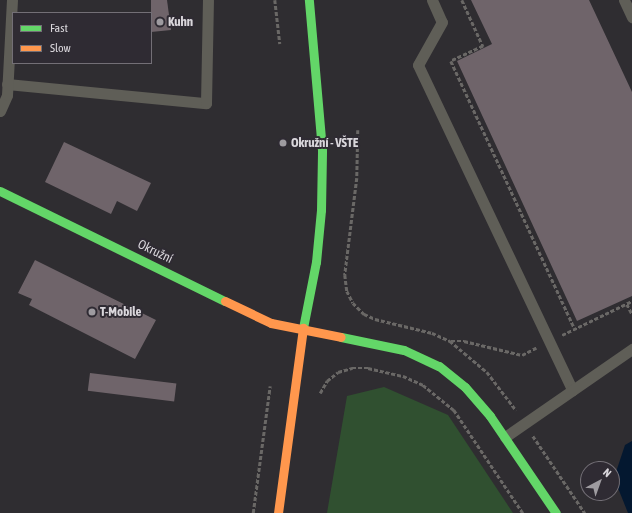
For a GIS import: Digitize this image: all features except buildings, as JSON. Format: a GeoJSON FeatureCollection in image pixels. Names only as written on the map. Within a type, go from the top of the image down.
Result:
{"type":"FeatureCollection","features":[{"type":"Feature","properties":{"kind":"street"},"geometry":{"type":"LineString","coordinates":[[278,513],[302,331],[316,262],[322,165],[309,0]]}},
{"type":"Feature","properties":{"kind":"street","name":"Okružní"},"geometry":{"type":"LineString","coordinates":[[0,191],[271,323],[302,331],[404,350],[439,366],[466,387],[505,437],[556,513]]}},
{"type":"Feature","properties":{"kind":"lane"},"geometry":{"type":"LineString","coordinates":[[0,111],[7,95],[12,0]]}},
{"type":"Feature","properties":{"kind":"lane"},"geometry":{"type":"LineString","coordinates":[[7,84],[206,103],[208,0]]}},
{"type":"Feature","properties":{"kind":"lane"},"geometry":{"type":"LineString","coordinates":[[432,0],[442,22],[418,65],[572,390]]}},
{"type":"Feature","properties":{"kind":"lane"},"geometry":{"type":"LineString","coordinates":[[624,0],[632,17]]}},
{"type":"Feature","properties":{"kind":"lane"},"geometry":{"type":"LineString","coordinates":[[505,437],[632,349]]}},
{"type":"Feature","properties":{"kind":"path"},"geometry":{"type":"LineString","coordinates":[[275,0],[280,44]]}},
{"type":"Feature","properties":{"kind":"path"},"geometry":{"type":"LineString","coordinates":[[462,0],[483,46],[451,61],[575,329]]}},
{"type":"Feature","properties":{"kind":"path"},"geometry":{"type":"LineString","coordinates":[[358,130],[357,178],[345,275],[347,291],[353,303],[364,314],[375,319],[432,333],[450,341],[488,372],[585,513]]}},
{"type":"Feature","properties":{"kind":"path"},"geometry":{"type":"LineString","coordinates":[[627,304],[632,314]]}},
{"type":"Feature","properties":{"kind":"path"},"geometry":{"type":"LineString","coordinates":[[320,393],[327,382],[338,372],[352,368],[368,368],[403,376],[423,385],[454,410],[523,513]]}},
{"type":"Feature","properties":{"kind":"path"},"geometry":{"type":"LineString","coordinates":[[253,513],[270,386]]}},
{"type":"Feature","properties":{"kind":"green space"},"geometry":{"type":"Polygon","coordinates":[[[384,387],[448,415],[513,513],[327,513],[347,396],[384,387]]]}},
{"type":"Feature","properties":{"kind":"water"},"geometry":{"type":"Polygon","coordinates":[[[632,441],[632,513],[628,513],[620,493],[620,461],[625,445],[632,441]]]}},
{"type":"Feature","properties":{"kind":"traffic: fast"},"geometry":{"type":"LineString","coordinates":[[303,328],[316,262],[321,210],[322,150],[309,0]]}},
{"type":"Feature","properties":{"kind":"traffic: fast"},"geometry":{"type":"LineString","coordinates":[[0,191],[225,301]]}},
{"type":"Feature","properties":{"kind":"traffic: fast"},"geometry":{"type":"LineString","coordinates":[[341,337],[404,350],[439,366],[465,387],[490,416],[556,513]]}},
{"type":"Feature","properties":{"kind":"traffic: slow"},"geometry":{"type":"LineString","coordinates":[[225,301],[271,323],[341,337]]}},
{"type":"Feature","properties":{"kind":"traffic: slow"},"geometry":{"type":"LineString","coordinates":[[278,513],[303,328]]}},
{"type":"Feature","properties":{"kind":"place","name":"Kuhn"},"geometry":{"type":"Point","coordinates":[160,22]}},
{"type":"Feature","properties":{"kind":"place","name":"Okružní - VŠTE"},"geometry":{"type":"Point","coordinates":[283,143]}},
{"type":"Feature","properties":{"kind":"place","name":"T-Mobile"},"geometry":{"type":"Point","coordinates":[92,312]}}]}
